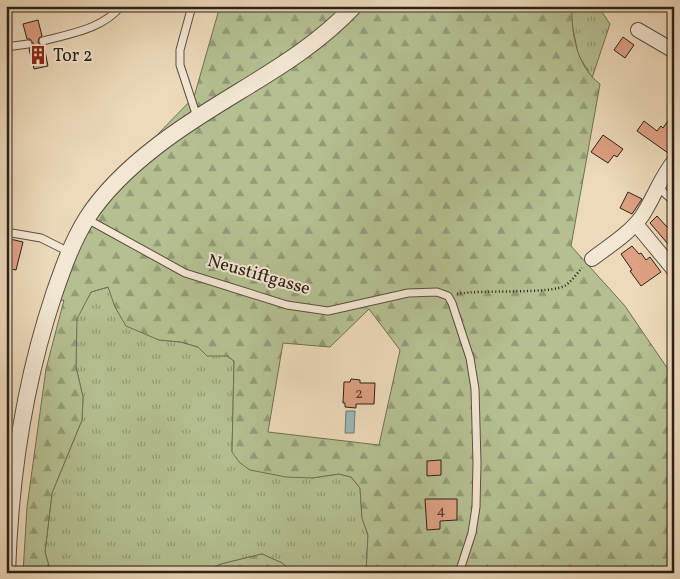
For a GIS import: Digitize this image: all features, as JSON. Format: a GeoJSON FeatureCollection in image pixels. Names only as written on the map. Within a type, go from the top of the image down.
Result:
{"type":"FeatureCollection","features":[{"type":"Feature","properties":{"kind":"street"},"geometry":{"type":"LineString","coordinates":[[7,573],[11,505],[23,414],[46,318],[69,252],[86,219],[122,176],[158,145],[197,117],[282,66],[320,39],[354,6]]}},
{"type":"Feature","properties":{"kind":"street"},"geometry":{"type":"LineString","coordinates":[[638,30],[674,52]]}},
{"type":"Feature","properties":{"kind":"street"},"geometry":{"type":"LineString","coordinates":[[592,259],[636,224],[657,186],[674,161]]}},
{"type":"Feature","properties":{"kind":"street"},"geometry":{"type":"LineString","coordinates":[[636,224],[674,270]]}},
{"type":"Feature","properties":{"kind":"lane"},"geometry":{"type":"LineString","coordinates":[[43,40],[100,24],[115,13],[120,6]]}},
{"type":"Feature","properties":{"kind":"lane"},"geometry":{"type":"LineString","coordinates":[[192,6],[180,50],[180,64],[197,117]]}},
{"type":"Feature","properties":{"kind":"lane"},"geometry":{"type":"LineString","coordinates":[[6,47],[28,44]]}},
{"type":"Feature","properties":{"kind":"lane"},"geometry":{"type":"LineString","coordinates":[[657,186],[674,202]]}},
{"type":"Feature","properties":{"kind":"lane","name":"Neustiftgasse"},"geometry":{"type":"LineString","coordinates":[[86,219],[185,273],[287,305],[328,311],[408,293],[437,292],[448,296]]}},
{"type":"Feature","properties":{"kind":"lane"},"geometry":{"type":"LineString","coordinates":[[6,232],[41,238],[69,252]]}},
{"type":"Feature","properties":{"kind":"lane"},"geometry":{"type":"LineString","coordinates":[[448,296],[470,358],[475,389],[476,507],[472,533],[459,573]]}},
{"type":"Feature","properties":{"kind":"path"},"geometry":{"type":"LineString","coordinates":[[448,296],[482,291],[552,290],[565,286],[592,259]]}},
{"type":"Feature","properties":{"kind":"green space"},"geometry":{"type":"Polygon","coordinates":[[[220,6],[572,6],[574,39],[577,49],[586,69],[600,84],[571,246],[625,306],[674,378],[674,573],[366,573],[368,535],[362,518],[360,488],[351,477],[339,474],[312,478],[286,477],[250,470],[240,463],[232,452],[234,361],[227,356],[207,356],[198,347],[181,342],[159,340],[126,326],[115,307],[108,287],[91,292],[77,319],[76,367],[83,397],[82,420],[52,493],[45,552],[51,573],[23,573],[27,507],[46,369],[64,300],[45,305],[82,212],[194,97],[220,6]],[[369,309],[330,347],[283,343],[268,432],[379,445],[400,350],[369,309]]]}},
{"type":"Feature","properties":{"kind":"green space"},"geometry":{"type":"Polygon","coordinates":[[[572,6],[598,6],[610,24],[592,78],[578,54],[571,19],[572,6]]]}},
{"type":"Feature","properties":{"kind":"green space"},"geometry":{"type":"Polygon","coordinates":[[[109,287],[115,307],[159,340],[181,342],[198,347],[207,355],[227,356],[234,361],[232,452],[312,478],[339,474],[351,477],[360,488],[362,518],[368,535],[366,573],[294,573],[282,563],[262,554],[221,564],[203,573],[51,573],[45,552],[52,493],[82,420],[83,397],[76,367],[76,319],[91,292],[109,287]]]}},
{"type":"Feature","properties":{"kind":"green space"},"geometry":{"type":"Polygon","coordinates":[[[262,554],[282,563],[294,573],[203,573],[221,564],[262,554]]]}},
{"type":"Feature","properties":{"kind":"water"},"geometry":{"type":"Polygon","coordinates":[[[346,411],[355,411],[354,433],[345,433],[346,411]]]}},
{"type":"Feature","properties":{"kind":"building","name":"Tor 2"},"geometry":{"type":"Polygon","coordinates":[[[38,20],[42,36],[38,42],[44,46],[48,66],[34,69],[29,49],[33,46],[33,43],[30,39],[27,39],[23,24],[38,20]]]}},
{"type":"Feature","properties":{"kind":"building"},"geometry":{"type":"Polygon","coordinates":[[[623,37],[634,45],[625,58],[614,50],[623,37]]]}},
{"type":"Feature","properties":{"kind":"building"},"geometry":{"type":"Polygon","coordinates":[[[674,112],[674,145],[668,153],[637,131],[644,121],[657,131],[661,126],[663,128],[674,112]]]}},
{"type":"Feature","properties":{"kind":"building"},"geometry":{"type":"Polygon","coordinates":[[[603,135],[623,149],[617,157],[614,155],[608,163],[591,152],[603,135]]]}},
{"type":"Feature","properties":{"kind":"building"},"geometry":{"type":"Polygon","coordinates":[[[628,192],[642,199],[632,214],[620,208],[628,192]]]}},
{"type":"Feature","properties":{"kind":"building"},"geometry":{"type":"Polygon","coordinates":[[[657,216],[667,227],[674,220],[674,251],[650,223],[657,216]]]}},
{"type":"Feature","properties":{"kind":"building"},"geometry":{"type":"Polygon","coordinates":[[[6,238],[23,242],[16,270],[6,268],[6,238]]]}},
{"type":"Feature","properties":{"kind":"building"},"geometry":{"type":"Polygon","coordinates":[[[632,246],[646,260],[650,257],[661,272],[641,286],[621,254],[632,246]]]}},
{"type":"Feature","properties":{"kind":"building"},"geometry":{"type":"Polygon","coordinates":[[[351,379],[360,380],[360,383],[375,383],[374,404],[356,404],[356,408],[345,407],[345,403],[343,403],[344,382],[350,382],[351,379]]]}},
{"type":"Feature","properties":{"kind":"building"},"geometry":{"type":"Polygon","coordinates":[[[441,460],[441,475],[427,476],[427,461],[441,460]]]}},
{"type":"Feature","properties":{"kind":"building"},"geometry":{"type":"Polygon","coordinates":[[[425,499],[457,499],[457,520],[440,521],[440,529],[427,530],[425,499]]]}},
{"type":"Feature","properties":{"kind":"place","name":"Tor 2"},"geometry":{"type":"Point","coordinates":[38,55]}}]}
